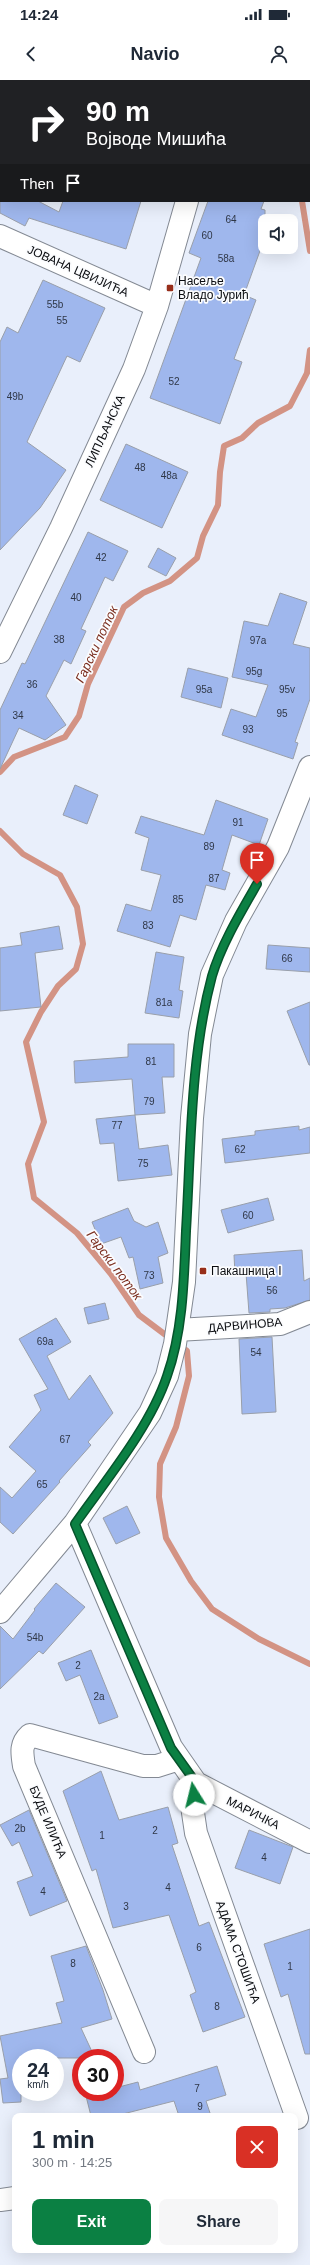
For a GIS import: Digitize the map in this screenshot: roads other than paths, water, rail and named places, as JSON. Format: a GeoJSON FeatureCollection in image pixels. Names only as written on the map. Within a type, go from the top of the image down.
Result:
{"type":"FeatureCollection","features":[{"type":"Feature","properties":{"kind":"street","name":"ЛИПЉАНСКА"},"geometry":{"type":"LineString","coordinates":[[0,652],[5,625],[61,528],[134,369],[157,306],[187,202]]}},
{"type":"Feature","properties":{"kind":"street","name":"ЈОВАНА ЦВИЈИЋА"},"geometry":{"type":"LineString","coordinates":[[0,236],[157,306]]}},
{"type":"Feature","properties":{"kind":"street"},"geometry":{"type":"LineString","coordinates":[[0,1612],[75,1524],[150,1413],[167,1376],[179,1321],[184,1282],[192,1118],[200,1034],[212,975],[236,921],[278,847],[310,767]]}},
{"type":"Feature","properties":{"kind":"street","name":"ДАРВИНОВА"},"geometry":{"type":"LineString","coordinates":[[179,1321],[280,1324],[310,1312]]}},
{"type":"Feature","properties":{"kind":"street","name":"МАРИЧКА"},"geometry":{"type":"LineString","coordinates":[[75,1524],[171,1748],[196,1783],[310,1842]]}},
{"type":"Feature","properties":{"kind":"street","name":"БУДЕ ИЛИЋА"},"geometry":{"type":"LineString","coordinates":[[144,2052],[24,1766],[22,1750],[24,1740],[30,1735],[143,1766],[157,1766],[179,1759]]}},
{"type":"Feature","properties":{"kind":"street","name":"АДАМА СТОШИЋА"},"geometry":{"type":"LineString","coordinates":[[196,1783],[192,1806],[196,1833],[295,2113]]}},
{"type":"Feature","properties":{"kind":"street"},"geometry":{"type":"LineString","coordinates":[[0,2200],[12,2198]]}},
{"type":"Feature","properties":{"kind":"waterway","name":"Гарски поток"},"geometry":{"type":"LineString","coordinates":[[302,202],[310,251]]}},
{"type":"Feature","properties":{"kind":"waterway","name":"Гарски поток"},"geometry":{"type":"LineString","coordinates":[[0,772],[14,757],[65,737],[79,716],[88,684],[124,607],[143,593],[170,581],[197,558],[203,536],[218,505],[220,472],[224,446],[242,438],[258,423],[290,406],[307,373],[310,350]]}},
{"type":"Feature","properties":{"kind":"waterway","name":"Гарски поток"},"geometry":{"type":"LineString","coordinates":[[0,831],[23,854],[60,875],[77,907],[83,944],[76,969],[58,986],[41,1012],[26,1042],[44,1122],[28,1164],[34,1198],[77,1233],[111,1274],[139,1315],[171,1339]]}},
{"type":"Feature","properties":{"kind":"waterway","name":"Гарски поток"},"geometry":{"type":"LineString","coordinates":[[179,1345],[187,1351],[189,1376],[176,1427],[160,1464],[159,1497],[166,1538],[191,1581],[212,1609],[259,1639],[310,1664]]}},
{"type":"Feature","properties":{"kind":"place","name":"Насеље Владо Јурић"},"geometry":{"type":"Point","coordinates":[170,288]}},
{"type":"Feature","properties":{"kind":"place","name":"Пакашница I"},"geometry":{"type":"Point","coordinates":[203,1271]}}]}
